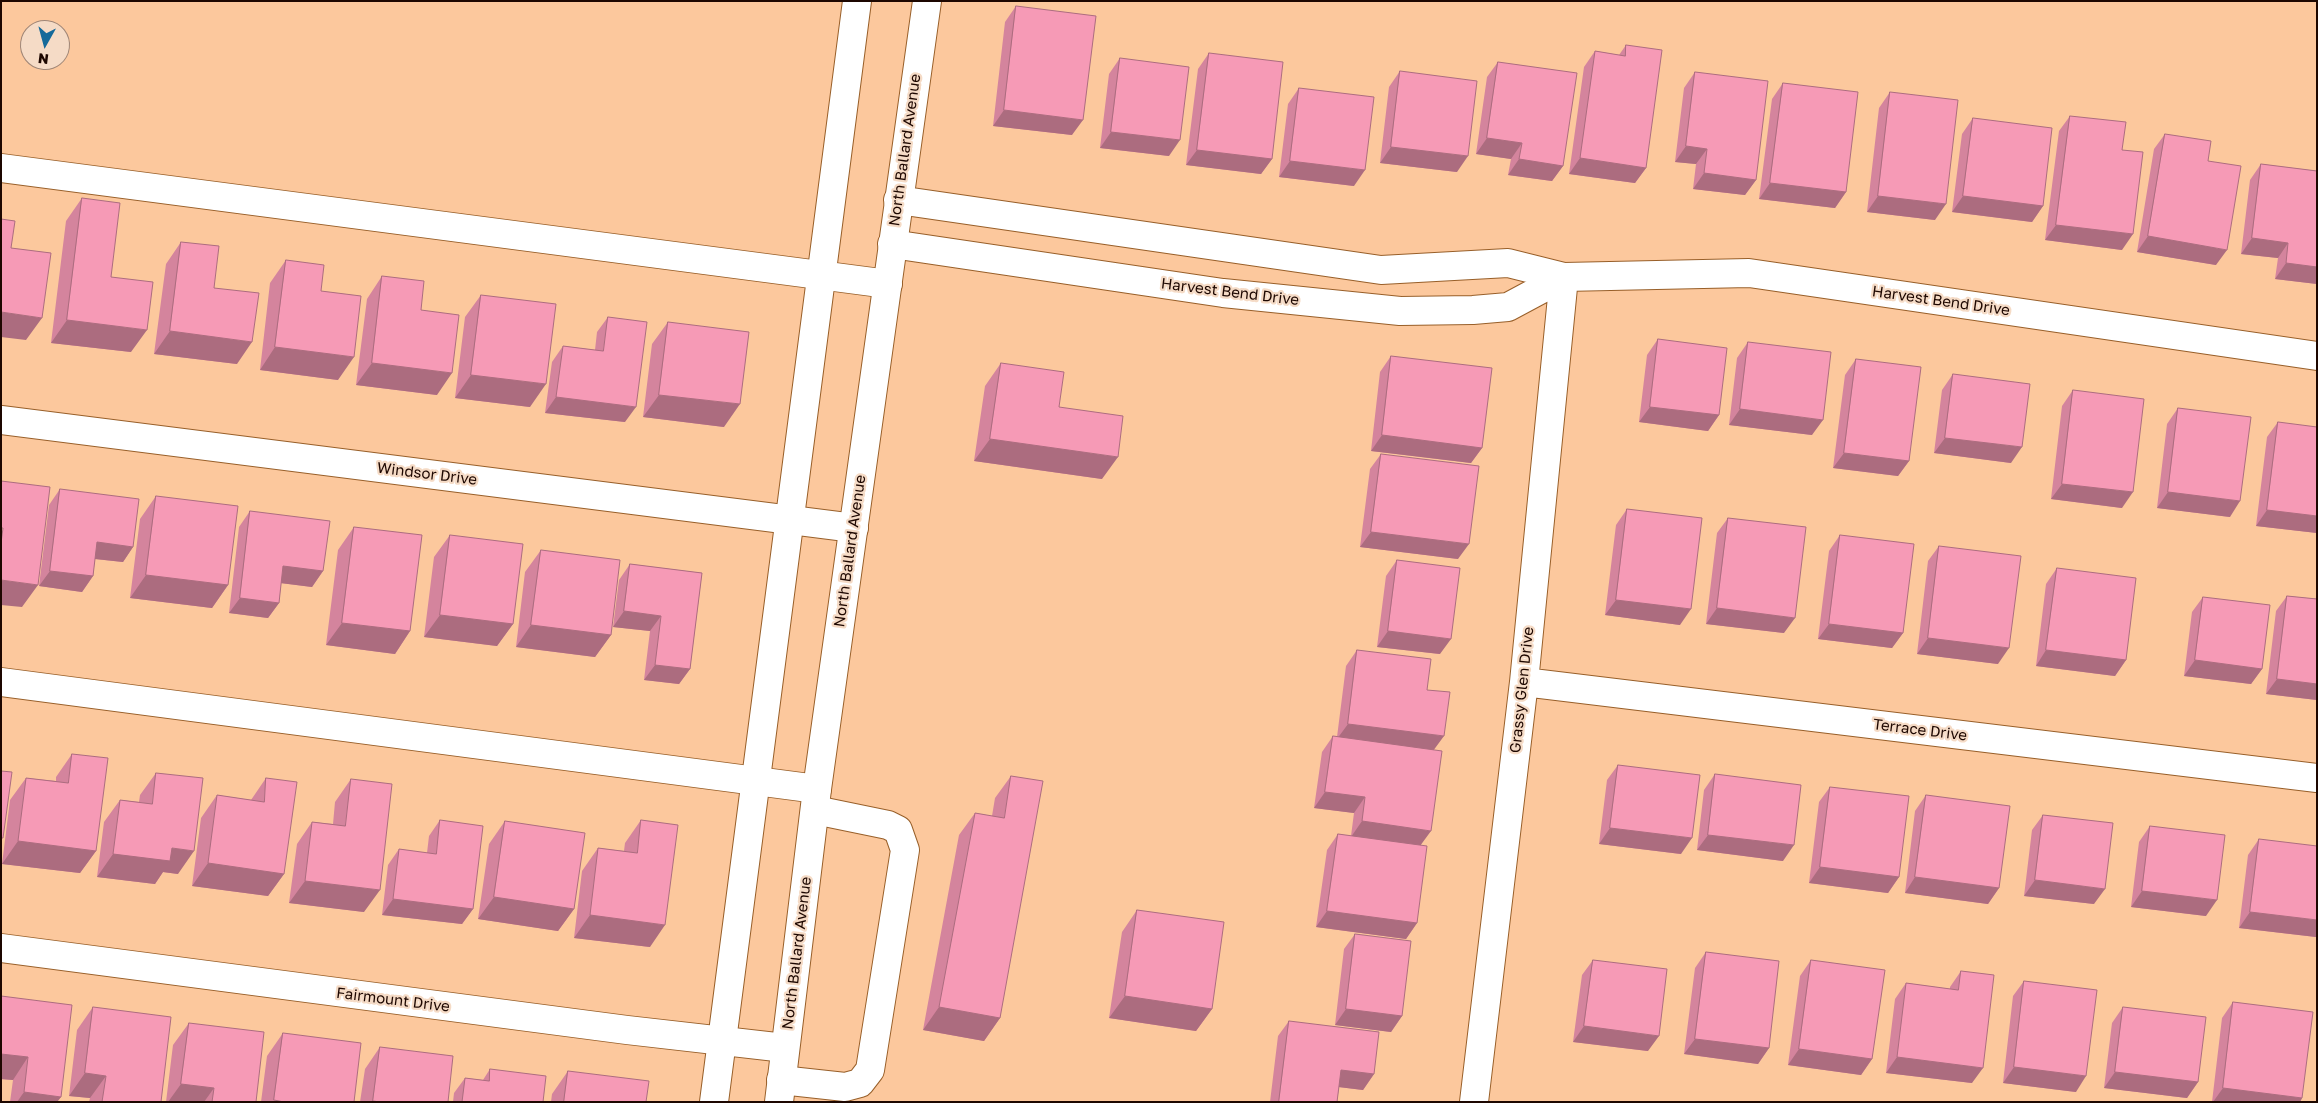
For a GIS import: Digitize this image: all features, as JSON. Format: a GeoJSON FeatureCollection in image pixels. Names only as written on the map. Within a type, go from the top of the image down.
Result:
{"type":"FeatureCollection","features":[{"type":"Feature","properties":{"kind":"street"},"geometry":{"type":"LineString","coordinates":[[714,1102],[857,1]]}},
{"type":"Feature","properties":{"kind":"street","name":"North Ballard Avenue"},"geometry":{"type":"LineString","coordinates":[[780,1091],[816,800],[927,1]]}},
{"type":"Feature","properties":{"kind":"street"},"geometry":{"type":"LineString","coordinates":[[1,168],[821,277],[888,284]]}},
{"type":"Feature","properties":{"kind":"street","name":"Harvest Bend Drive"},"geometry":{"type":"LineString","coordinates":[[898,200],[1381,270],[1508,263],[1564,276],[1749,273],[2317,356]]}},
{"type":"Feature","properties":{"kind":"street","name":"Harvest Bend Drive"},"geometry":{"type":"LineString","coordinates":[[892,244],[1223,293],[1400,311],[1473,310],[1508,306],[1564,276]]}},
{"type":"Feature","properties":{"kind":"street","name":"Grassy Glen Drive"},"geometry":{"type":"LineString","coordinates":[[1474,1102],[1524,682],[1564,276]]}},
{"type":"Feature","properties":{"kind":"street","name":"Windsor Drive"},"geometry":{"type":"LineString","coordinates":[[1,420],[854,528]]}},
{"type":"Feature","properties":{"kind":"street"},"geometry":{"type":"LineString","coordinates":[[1,682],[756,781],[816,800],[898,830],[905,850],[870,1070],[860,1083],[845,1087],[780,1091]]}},
{"type":"Feature","properties":{"kind":"street","name":"Terrace Drive"},"geometry":{"type":"LineString","coordinates":[[1524,682],[2317,778]]}},
{"type":"Feature","properties":{"kind":"street","name":"Fairmount Drive"},"geometry":{"type":"LineString","coordinates":[[1,948],[785,1048]]}},
{"type":"Feature","properties":{"kind":"building"},"geometry":{"type":"Polygon","coordinates":[[[1016,6],[1096,16],[1083,120],[1004,110],[1016,6]]]}},
{"type":"Feature","properties":{"kind":"building"},"geometry":{"type":"Polygon","coordinates":[[[1626,45],[1662,50],[1646,168],[1580,158],[1595,51],[1625,56],[1626,45]]]}},
{"type":"Feature","properties":{"kind":"building"},"geometry":{"type":"Polygon","coordinates":[[[1209,53],[1283,62],[1272,159],[1197,150],[1209,53]]]}},
{"type":"Feature","properties":{"kind":"building"},"geometry":{"type":"Polygon","coordinates":[[[1120,58],[1189,67],[1180,140],[1111,132],[1120,58]]]}},
{"type":"Feature","properties":{"kind":"building"},"geometry":{"type":"Polygon","coordinates":[[[1498,62],[1577,73],[1563,166],[1519,159],[1522,143],[1487,138],[1498,62]]]}},
{"type":"Feature","properties":{"kind":"building"},"geometry":{"type":"Polygon","coordinates":[[[1400,71],[1477,81],[1468,156],[1391,147],[1400,71]]]}},
{"type":"Feature","properties":{"kind":"building"},"geometry":{"type":"Polygon","coordinates":[[[1695,72],[1768,81],[1756,180],[1704,173],[1707,149],[1686,146],[1695,72]]]}},
{"type":"Feature","properties":{"kind":"building"},"geometry":{"type":"Polygon","coordinates":[[[1783,83],[1858,92],[1846,192],[1770,183],[1783,83]]]}},
{"type":"Feature","properties":{"kind":"building"},"geometry":{"type":"Polygon","coordinates":[[[1299,88],[1374,97],[1365,170],[1290,161],[1299,88]]]}},
{"type":"Feature","properties":{"kind":"building"},"geometry":{"type":"Polygon","coordinates":[[[1890,92],[1958,100],[1946,204],[1878,196],[1890,92]]]}},
{"type":"Feature","properties":{"kind":"building"},"geometry":{"type":"Polygon","coordinates":[[[2070,116],[2126,122],[2122,150],[2143,152],[2133,234],[2056,225],[2070,116]]]}},
{"type":"Feature","properties":{"kind":"building"},"geometry":{"type":"Polygon","coordinates":[[[1973,118],[2052,128],[2043,206],[1963,196],[1973,118]]]}},
{"type":"Feature","properties":{"kind":"building"},"geometry":{"type":"Polygon","coordinates":[[[2165,134],[2211,141],[2208,161],[2241,166],[2227,250],[2148,236],[2165,134]]]}},
{"type":"Feature","properties":{"kind":"building"},"geometry":{"type":"Polygon","coordinates":[[[2261,164],[2317,171],[2317,267],[2286,263],[2288,243],[2252,238],[2261,164]]]}},
{"type":"Feature","properties":{"kind":"building"},"geometry":{"type":"Polygon","coordinates":[[[82,198],[120,203],[111,277],[153,282],[147,330],[67,320],[82,198]]]}},
{"type":"Feature","properties":{"kind":"building"},"geometry":{"type":"Polygon","coordinates":[[[1,219],[15,221],[11,248],[51,253],[42,318],[1,312],[1,219]]]}},
{"type":"Feature","properties":{"kind":"building"},"geometry":{"type":"Polygon","coordinates":[[[181,242],[219,246],[214,288],[259,293],[252,342],[170,331],[181,242]]]}},
{"type":"Feature","properties":{"kind":"building"},"geometry":{"type":"Polygon","coordinates":[[[286,260],[324,265],[321,291],[361,296],[354,357],[275,347],[286,260]]]}},
{"type":"Feature","properties":{"kind":"building"},"geometry":{"type":"Polygon","coordinates":[[[382,276],[424,281],[421,310],[459,315],[452,373],[372,363],[382,276]]]}},
{"type":"Feature","properties":{"kind":"building"},"geometry":{"type":"Polygon","coordinates":[[[481,295],[556,304],[546,384],[471,375],[481,295]]]}},
{"type":"Feature","properties":{"kind":"building"},"geometry":{"type":"Polygon","coordinates":[[[608,317],[647,322],[636,407],[556,397],[563,346],[603,351],[608,317]]]}},
{"type":"Feature","properties":{"kind":"building"},"geometry":{"type":"Polygon","coordinates":[[[668,322],[749,332],[740,404],[659,395],[668,322]]]}},
{"type":"Feature","properties":{"kind":"building"},"geometry":{"type":"Polygon","coordinates":[[[1658,339],[1727,348],[1719,415],[1650,407],[1658,339]]]}},
{"type":"Feature","properties":{"kind":"building"},"geometry":{"type":"Polygon","coordinates":[[[1748,342],[1831,352],[1823,420],[1740,409],[1748,342]]]}},
{"type":"Feature","properties":{"kind":"building"},"geometry":{"type":"Polygon","coordinates":[[[1391,356],[1492,368],[1482,448],[1382,435],[1391,356]]]}},
{"type":"Feature","properties":{"kind":"building"},"geometry":{"type":"Polygon","coordinates":[[[1856,359],[1921,367],[1909,461],[1844,453],[1856,359]]]}},
{"type":"Feature","properties":{"kind":"building"},"geometry":{"type":"Polygon","coordinates":[[[1001,363],[1064,372],[1059,407],[1123,416],[1118,457],[990,439],[1001,363]]]}},
{"type":"Feature","properties":{"kind":"building"},"geometry":{"type":"Polygon","coordinates":[[[1953,374],[2030,384],[2022,447],[1945,438],[1953,374]]]}},
{"type":"Feature","properties":{"kind":"building"},"geometry":{"type":"Polygon","coordinates":[[[2073,390],[2144,399],[2133,492],[2062,484],[2073,390]]]}},
{"type":"Feature","properties":{"kind":"building"},"geometry":{"type":"Polygon","coordinates":[[[2178,408],[2251,417],[2240,501],[2168,492],[2178,408]]]}},
{"type":"Feature","properties":{"kind":"building"},"geometry":{"type":"Polygon","coordinates":[[[2278,422],[2317,427],[2317,516],[2267,510],[2278,422]]]}},
{"type":"Feature","properties":{"kind":"building"},"geometry":{"type":"Polygon","coordinates":[[[1381,454],[1479,466],[1469,544],[1371,532],[1381,454]]]}},
{"type":"Feature","properties":{"kind":"building"},"geometry":{"type":"Polygon","coordinates":[[[1,481],[50,487],[38,585],[1,580],[3,528],[1,528],[1,481]]]}},
{"type":"Feature","properties":{"kind":"building"},"geometry":{"type":"Polygon","coordinates":[[[60,489],[139,499],[133,547],[97,542],[93,576],[50,571],[60,489]]]}},
{"type":"Feature","properties":{"kind":"building"},"geometry":{"type":"Polygon","coordinates":[[[156,496],[238,506],[228,585],[146,575],[156,496]]]}},
{"type":"Feature","properties":{"kind":"building"},"geometry":{"type":"Polygon","coordinates":[[[1627,509],[1702,518],[1691,609],[1616,600],[1627,509]]]}},
{"type":"Feature","properties":{"kind":"building"},"geometry":{"type":"Polygon","coordinates":[[[250,511],[330,521],[323,571],[283,566],[279,603],[240,598],[250,511]]]}},
{"type":"Feature","properties":{"kind":"building"},"geometry":{"type":"Polygon","coordinates":[[[1728,518],[1806,527],[1795,618],[1717,608],[1728,518]]]}},
{"type":"Feature","properties":{"kind":"building"},"geometry":{"type":"Polygon","coordinates":[[[354,527],[422,535],[410,631],[342,623],[354,527]]]}},
{"type":"Feature","properties":{"kind":"building"},"geometry":{"type":"Polygon","coordinates":[[[450,535],[523,544],[513,624],[440,615],[450,535]]]}},
{"type":"Feature","properties":{"kind":"building"},"geometry":{"type":"Polygon","coordinates":[[[1840,535],[1914,544],[1903,633],[1829,624],[1840,535]]]}},
{"type":"Feature","properties":{"kind":"building"},"geometry":{"type":"Polygon","coordinates":[[[1939,546],[2021,556],[2009,648],[1928,638],[1939,546]]]}},
{"type":"Feature","properties":{"kind":"building"},"geometry":{"type":"Polygon","coordinates":[[[541,550],[620,560],[611,635],[531,625],[541,550]]]}},
{"type":"Feature","properties":{"kind":"building"},"geometry":{"type":"Polygon","coordinates":[[[1397,560],[1460,568],[1451,639],[1388,631],[1397,560]]]}},
{"type":"Feature","properties":{"kind":"building"},"geometry":{"type":"Polygon","coordinates":[[[630,564],[702,573],[690,669],[655,665],[661,616],[624,611],[630,564]]]}},
{"type":"Feature","properties":{"kind":"building"},"geometry":{"type":"Polygon","coordinates":[[[2057,568],[2136,578],[2126,660],[2046,650],[2057,568]]]}},
{"type":"Feature","properties":{"kind":"building"},"geometry":{"type":"Polygon","coordinates":[[[2287,596],[2317,599],[2317,684],[2277,679],[2287,596]]]}},
{"type":"Feature","properties":{"kind":"building"},"geometry":{"type":"Polygon","coordinates":[[[2203,597],[2270,605],[2262,669],[2195,660],[2203,597]]]}},
{"type":"Feature","properties":{"kind":"building"},"geometry":{"type":"Polygon","coordinates":[[[1357,650],[1431,659],[1427,690],[1450,692],[1444,736],[1348,724],[1357,650]]]}},
{"type":"Feature","properties":{"kind":"building"},"geometry":{"type":"Polygon","coordinates":[[[1333,736],[1442,751],[1431,831],[1362,821],[1365,797],[1325,792],[1333,736]]]}},
{"type":"Feature","properties":{"kind":"building"},"geometry":{"type":"Polygon","coordinates":[[[72,754],[108,758],[96,851],[18,841],[26,778],[68,783],[72,754]]]}},
{"type":"Feature","properties":{"kind":"building"},"geometry":{"type":"Polygon","coordinates":[[[1618,765],[1700,775],[1692,838],[1610,828],[1618,765]]]}},
{"type":"Feature","properties":{"kind":"building"},"geometry":{"type":"Polygon","coordinates":[[[1,771],[12,772],[3,838],[1,838],[1,771]]]}},
{"type":"Feature","properties":{"kind":"building"},"geometry":{"type":"Polygon","coordinates":[[[156,773],[203,778],[194,851],[172,848],[170,861],[113,854],[120,800],[152,804],[156,773]]]}},
{"type":"Feature","properties":{"kind":"building"},"geometry":{"type":"Polygon","coordinates":[[[1715,774],[1801,785],[1794,845],[1708,835],[1715,774]]]}},
{"type":"Feature","properties":{"kind":"building"},"geometry":{"type":"Polygon","coordinates":[[[1011,776],[1043,781],[1000,1018],[939,1007],[975,813],[1004,818],[1011,776]]]}},
{"type":"Feature","properties":{"kind":"building"},"geometry":{"type":"Polygon","coordinates":[[[266,778],[297,782],[284,874],[208,863],[217,795],[264,802],[266,778]]]}},
{"type":"Feature","properties":{"kind":"building"},"geometry":{"type":"Polygon","coordinates":[[[351,779],[392,784],[380,890],[305,881],[312,822],[345,826],[351,779]]]}},
{"type":"Feature","properties":{"kind":"building"},"geometry":{"type":"Polygon","coordinates":[[[1830,787],[1909,796],[1899,877],[1820,867],[1830,787]]]}},
{"type":"Feature","properties":{"kind":"building"},"geometry":{"type":"Polygon","coordinates":[[[1926,795],[2010,806],[1999,888],[1915,877],[1926,795]]]}},
{"type":"Feature","properties":{"kind":"building"},"geometry":{"type":"Polygon","coordinates":[[[2043,815],[2113,823],[2105,889],[2035,880],[2043,815]]]}},
{"type":"Feature","properties":{"kind":"building"},"geometry":{"type":"Polygon","coordinates":[[[440,820],[483,826],[473,909],[393,899],[399,849],[436,854],[440,820]]]}},
{"type":"Feature","properties":{"kind":"building"},"geometry":{"type":"Polygon","coordinates":[[[641,820],[678,825],[665,925],[590,915],[598,848],[637,853],[641,820]]]}},
{"type":"Feature","properties":{"kind":"building"},"geometry":{"type":"Polygon","coordinates":[[[505,821],[585,833],[574,909],[494,897],[505,821]]]}},
{"type":"Feature","properties":{"kind":"building"},"geometry":{"type":"Polygon","coordinates":[[[2150,826],[2225,835],[2217,900],[2142,891],[2150,826]]]}},
{"type":"Feature","properties":{"kind":"building"},"geometry":{"type":"Polygon","coordinates":[[[1338,834],[1427,846],[1417,923],[1327,911],[1338,834]]]}},
{"type":"Feature","properties":{"kind":"building"},"geometry":{"type":"Polygon","coordinates":[[[2259,839],[2317,846],[2317,920],[2250,912],[2259,839]]]}},
{"type":"Feature","properties":{"kind":"building"},"geometry":{"type":"Polygon","coordinates":[[[1137,910],[1224,922],[1212,1009],[1125,996],[1137,910]]]}},
{"type":"Feature","properties":{"kind":"building"},"geometry":{"type":"Polygon","coordinates":[[[1355,934],[1411,941],[1402,1016],[1346,1009],[1355,934]]]}},
{"type":"Feature","properties":{"kind":"building"},"geometry":{"type":"Polygon","coordinates":[[[1706,952],[1779,961],[1769,1048],[1695,1039],[1706,952]]]}},
{"type":"Feature","properties":{"kind":"building"},"geometry":{"type":"Polygon","coordinates":[[[1593,960],[1667,969],[1659,1036],[1584,1026],[1593,960]]]}},
{"type":"Feature","properties":{"kind":"building"},"geometry":{"type":"Polygon","coordinates":[[[1811,960],[1885,970],[1872,1059],[1799,1049],[1811,960]]]}},
{"type":"Feature","properties":{"kind":"building"},"geometry":{"type":"Polygon","coordinates":[[[1961,971],[1994,975],[1983,1068],[1897,1057],[1906,983],[1958,990],[1961,971]]]}},
{"type":"Feature","properties":{"kind":"building"},"geometry":{"type":"Polygon","coordinates":[[[2024,981],[2097,990],[2086,1076],[2014,1067],[2024,981]]]}},
{"type":"Feature","properties":{"kind":"building"},"geometry":{"type":"Polygon","coordinates":[[[1,996],[72,1005],[61,1097],[24,1092],[28,1057],[1,1054],[1,996]]]}},
{"type":"Feature","properties":{"kind":"building"},"geometry":{"type":"Polygon","coordinates":[[[2233,1002],[2313,1012],[2302,1098],[2223,1088],[2233,1002]]]}},
{"type":"Feature","properties":{"kind":"building"},"geometry":{"type":"Polygon","coordinates":[[[93,1007],[171,1017],[161,1102],[102,1102],[106,1076],[85,1073],[93,1007]]]}},
{"type":"Feature","properties":{"kind":"building"},"geometry":{"type":"Polygon","coordinates":[[[2123,1007],[2206,1017],[2198,1082],[2115,1072],[2123,1007]]]}},
{"type":"Feature","properties":{"kind":"building"},"geometry":{"type":"Polygon","coordinates":[[[1289,1021],[1379,1032],[1374,1074],[1341,1070],[1337,1102],[1279,1102],[1289,1021]]]}},
{"type":"Feature","properties":{"kind":"building"},"geometry":{"type":"Polygon","coordinates":[[[189,1023],[264,1032],[256,1102],[212,1102],[214,1088],[181,1084],[189,1023]]]}},
{"type":"Feature","properties":{"kind":"building"},"geometry":{"type":"Polygon","coordinates":[[[283,1033],[361,1043],[354,1102],[284,1102],[274,1100],[283,1033]]]}},
{"type":"Feature","properties":{"kind":"building"},"geometry":{"type":"Polygon","coordinates":[[[380,1047],[453,1056],[448,1102],[373,1101],[380,1047]]]}},
{"type":"Feature","properties":{"kind":"building"},"geometry":{"type":"Polygon","coordinates":[[[490,1069],[546,1076],[543,1102],[462,1102],[465,1078],[489,1081],[490,1069]]]}},
{"type":"Feature","properties":{"kind":"building"},"geometry":{"type":"Polygon","coordinates":[[[568,1071],[649,1081],[646,1102],[564,1102],[568,1071]]]}}]}
